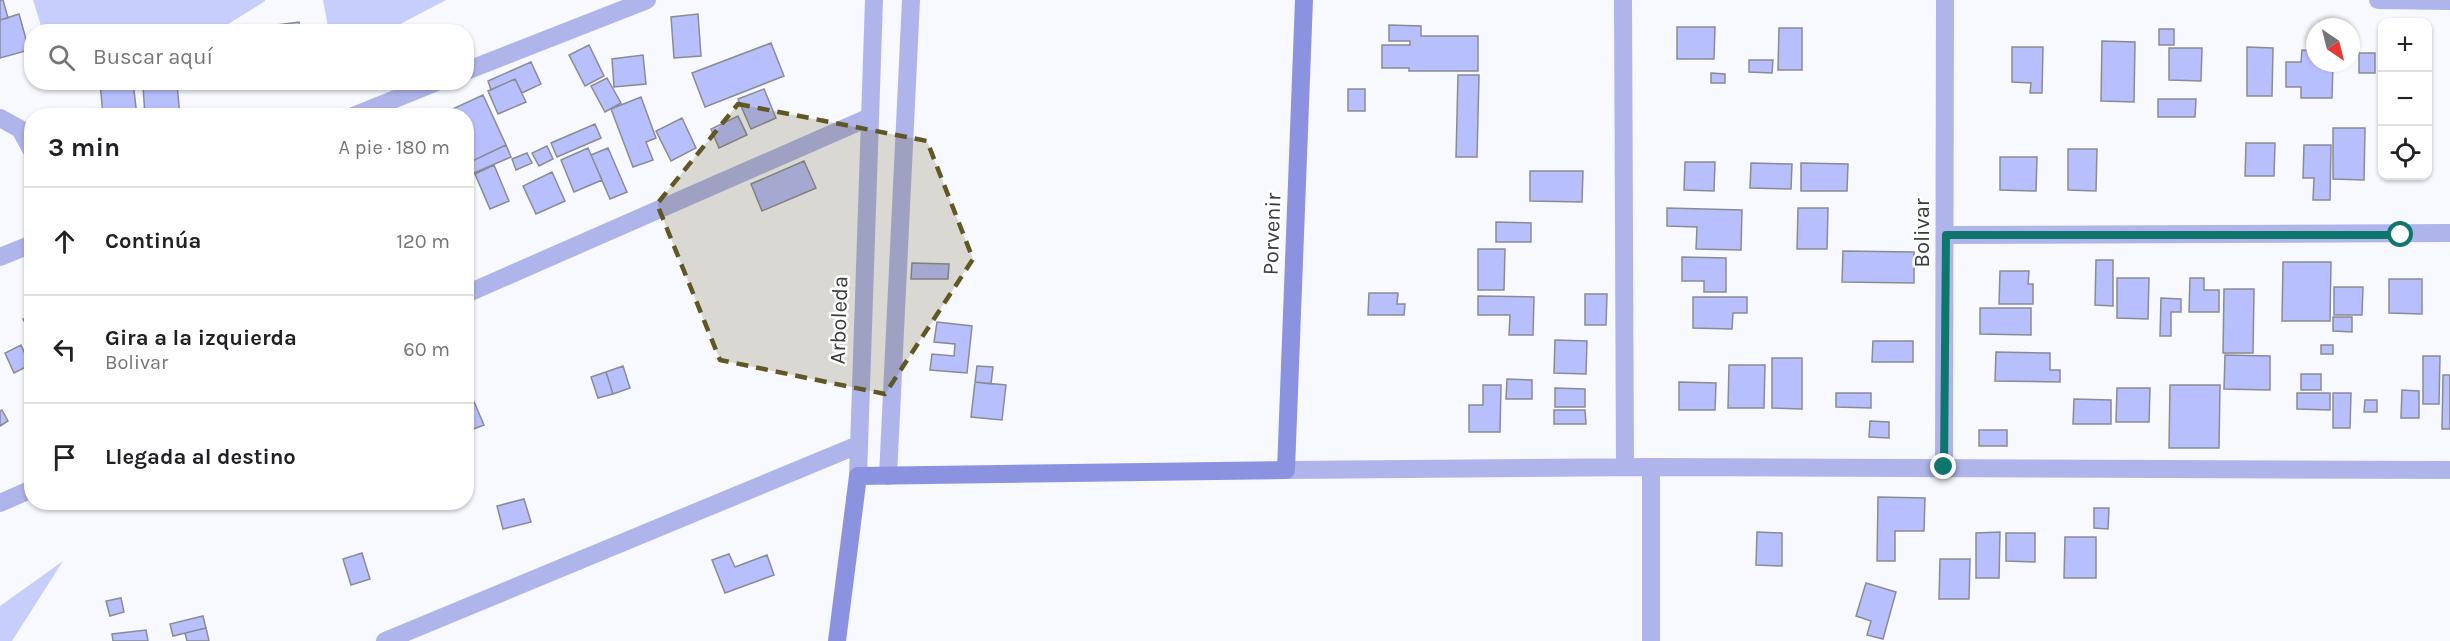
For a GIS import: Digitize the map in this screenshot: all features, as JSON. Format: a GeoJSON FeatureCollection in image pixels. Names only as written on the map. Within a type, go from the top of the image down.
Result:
{"type":"FeatureCollection","features":[{"type":"Feature","properties":{"kind":"street"},"geometry":{"type":"LineString","coordinates":[[474,68],[647,0]]}},
{"type":"Feature","properties":{"kind":"street","name":"Arboleda"},"geometry":{"type":"LineString","coordinates":[[837,641],[858,476],[874,0]]}},
{"type":"Feature","properties":{"kind":"street"},"geometry":{"type":"LineString","coordinates":[[888,476],[911,0]]}},
{"type":"Feature","properties":{"kind":"street","name":"Porvenir"},"geometry":{"type":"LineString","coordinates":[[1286,471],[1304,0]]}},
{"type":"Feature","properties":{"kind":"street"},"geometry":{"type":"LineString","coordinates":[[1623,0],[1625,467]]}},
{"type":"Feature","properties":{"kind":"street","name":"Bolivar"},"geometry":{"type":"LineString","coordinates":[[1944,467],[1945,0]]}},
{"type":"Feature","properties":{"kind":"street"},"geometry":{"type":"LineString","coordinates":[[2378,0],[2450,1]]}},
{"type":"Feature","properties":{"kind":"street"},"geometry":{"type":"LineString","coordinates":[[373,108],[417,90]]}},
{"type":"Feature","properties":{"kind":"street"},"geometry":{"type":"LineString","coordinates":[[474,290],[870,117]]}},
{"type":"Feature","properties":{"kind":"street"},"geometry":{"type":"LineString","coordinates":[[0,118],[20,129],[24,136]]}},
{"type":"Feature","properties":{"kind":"street"},"geometry":{"type":"LineString","coordinates":[[1946,235],[2450,233]]}},
{"type":"Feature","properties":{"kind":"street"},"geometry":{"type":"LineString","coordinates":[[0,257],[24,247]]}},
{"type":"Feature","properties":{"kind":"street"},"geometry":{"type":"LineString","coordinates":[[385,641],[858,445]]}},
{"type":"Feature","properties":{"kind":"street"},"geometry":{"type":"LineString","coordinates":[[858,476],[1625,467],[2450,470]]}},
{"type":"Feature","properties":{"kind":"street"},"geometry":{"type":"LineString","coordinates":[[1651,467],[1651,641]]}},
{"type":"Feature","properties":{"kind":"street"},"geometry":{"type":"LineString","coordinates":[[0,503],[24,492]]}},
{"type":"Feature","properties":{"kind":"highlighted area"},"geometry":{"type":"Polygon","coordinates":[[[738,104],[927,141],[973,259],[885,394],[720,360],[657,204],[738,104]]]}},
{"type":"Feature","properties":{"kind":"shaded area"},"geometry":{"type":"Polygon","coordinates":[[[33,0],[265,0],[228,24],[40,24],[33,0]]]}},
{"type":"Feature","properties":{"kind":"shaded area"},"geometry":{"type":"Polygon","coordinates":[[[323,0],[446,0],[400,24],[328,24],[323,0]]]}},
{"type":"Feature","properties":{"kind":"shaded area"},"geometry":{"type":"Polygon","coordinates":[[[63,561],[12,641],[0,641],[0,606],[63,561]]]}},
{"type":"Feature","properties":{"kind":"building"},"geometry":{"type":"Polygon","coordinates":[[[0,0],[3,0],[8,18],[0,20],[0,0]]]}},
{"type":"Feature","properties":{"kind":"building"},"geometry":{"type":"Polygon","coordinates":[[[19,14],[24,32],[24,51],[0,58],[0,20],[19,14]]]}},
{"type":"Feature","properties":{"kind":"building"},"geometry":{"type":"Polygon","coordinates":[[[698,14],[701,56],[674,58],[671,17],[698,14]]]}},
{"type":"Feature","properties":{"kind":"building"},"geometry":{"type":"Polygon","coordinates":[[[1389,25],[1421,26],[1421,36],[1478,36],[1478,71],[1409,71],[1409,68],[1382,68],[1382,45],[1410,45],[1410,41],[1389,41],[1389,25]]]}},
{"type":"Feature","properties":{"kind":"building"},"geometry":{"type":"Polygon","coordinates":[[[1677,27],[1715,27],[1714,59],[1677,59],[1677,27]]]}},
{"type":"Feature","properties":{"kind":"building"},"geometry":{"type":"Polygon","coordinates":[[[1779,28],[1802,28],[1802,70],[1778,70],[1779,28]]]}},
{"type":"Feature","properties":{"kind":"building"},"geometry":{"type":"Polygon","coordinates":[[[2159,29],[2174,29],[2174,45],[2159,45],[2159,29]]]}},
{"type":"Feature","properties":{"kind":"building"},"geometry":{"type":"Polygon","coordinates":[[[2102,41],[2135,42],[2134,102],[2101,101],[2102,41]]]}},
{"type":"Feature","properties":{"kind":"building"},"geometry":{"type":"Polygon","coordinates":[[[771,43],[784,76],[705,107],[692,73],[771,43]]]}},
{"type":"Feature","properties":{"kind":"building"},"geometry":{"type":"Polygon","coordinates":[[[589,45],[604,76],[585,86],[569,55],[589,45]]]}},
{"type":"Feature","properties":{"kind":"building"},"geometry":{"type":"Polygon","coordinates":[[[2012,47],[2043,47],[2042,93],[2030,93],[2031,83],[2012,82],[2012,47]]]}},
{"type":"Feature","properties":{"kind":"building"},"geometry":{"type":"Polygon","coordinates":[[[2247,47],[2273,48],[2272,96],[2247,96],[2247,47]]]}},
{"type":"Feature","properties":{"kind":"building"},"geometry":{"type":"Polygon","coordinates":[[[2169,48],[2202,48],[2201,81],[2169,80],[2169,48]]]}},
{"type":"Feature","properties":{"kind":"building"},"geometry":{"type":"Polygon","coordinates":[[[2302,50],[2306,50],[2306,72],[2333,72],[2332,98],[2301,98],[2301,87],[2286,87],[2286,62],[2301,62],[2302,50]]]}},
{"type":"Feature","properties":{"kind":"building"},"geometry":{"type":"Polygon","coordinates":[[[2360,53],[2375,53],[2375,73],[2359,73],[2360,53]]]}},
{"type":"Feature","properties":{"kind":"building"},"geometry":{"type":"Polygon","coordinates":[[[643,55],[646,84],[614,87],[612,59],[643,55]]]}},
{"type":"Feature","properties":{"kind":"building"},"geometry":{"type":"Polygon","coordinates":[[[1749,60],[1773,60],[1772,73],[1749,72],[1749,60]]]}},
{"type":"Feature","properties":{"kind":"building"},"geometry":{"type":"Polygon","coordinates":[[[531,62],[541,84],[522,93],[515,79],[491,90],[488,81],[531,62]]]}},
{"type":"Feature","properties":{"kind":"building"},"geometry":{"type":"Polygon","coordinates":[[[1711,73],[1725,74],[1725,83],[1711,83],[1711,73]]]}},
{"type":"Feature","properties":{"kind":"building"},"geometry":{"type":"Polygon","coordinates":[[[1458,75],[1479,75],[1477,157],[1456,157],[1458,75]]]}},
{"type":"Feature","properties":{"kind":"building"},"geometry":{"type":"Polygon","coordinates":[[[607,78],[621,103],[605,112],[591,86],[607,78]]]}},
{"type":"Feature","properties":{"kind":"building"},"geometry":{"type":"Polygon","coordinates":[[[515,79],[526,102],[498,114],[488,91],[515,79]]]}},
{"type":"Feature","properties":{"kind":"building"},"geometry":{"type":"Polygon","coordinates":[[[764,89],[776,118],[751,129],[738,99],[764,89]]]}},
{"type":"Feature","properties":{"kind":"building"},"geometry":{"type":"Polygon","coordinates":[[[1348,89],[1365,89],[1365,111],[1348,111],[1348,89]]]}},
{"type":"Feature","properties":{"kind":"building"},"geometry":{"type":"Polygon","coordinates":[[[101,90],[134,90],[136,108],[102,108],[101,90]]]}},
{"type":"Feature","properties":{"kind":"building"},"geometry":{"type":"Polygon","coordinates":[[[143,90],[178,90],[179,108],[144,108],[143,90]]]}},
{"type":"Feature","properties":{"kind":"building"},"geometry":{"type":"Polygon","coordinates":[[[483,95],[506,145],[474,160],[474,108],[455,108],[483,95]]]}},
{"type":"Feature","properties":{"kind":"building"},"geometry":{"type":"Polygon","coordinates":[[[641,97],[656,138],[646,142],[653,160],[633,167],[611,109],[641,97]]]}},
{"type":"Feature","properties":{"kind":"building"},"geometry":{"type":"Polygon","coordinates":[[[2158,99],[2196,99],[2195,117],[2158,117],[2158,99]]]}},
{"type":"Feature","properties":{"kind":"building"},"geometry":{"type":"Polygon","coordinates":[[[738,116],[747,135],[719,148],[711,129],[738,116]]]}},
{"type":"Feature","properties":{"kind":"building"},"geometry":{"type":"Polygon","coordinates":[[[682,118],[696,148],[671,161],[656,131],[682,118]]]}},
{"type":"Feature","properties":{"kind":"building"},"geometry":{"type":"Polygon","coordinates":[[[595,124],[601,138],[557,157],[551,143],[595,124]]]}},
{"type":"Feature","properties":{"kind":"building"},"geometry":{"type":"Polygon","coordinates":[[[2333,128],[2365,128],[2364,180],[2333,179],[2333,128]]]}},
{"type":"Feature","properties":{"kind":"building"},"geometry":{"type":"Polygon","coordinates":[[[2246,143],[2275,143],[2274,176],[2245,176],[2246,143]]]}},
{"type":"Feature","properties":{"kind":"building"},"geometry":{"type":"Polygon","coordinates":[[[506,145],[511,157],[474,173],[474,160],[506,145]]]}},
{"type":"Feature","properties":{"kind":"building"},"geometry":{"type":"Polygon","coordinates":[[[2304,145],[2331,145],[2330,200],[2313,200],[2314,178],[2303,178],[2304,145]]]}},
{"type":"Feature","properties":{"kind":"building"},"geometry":{"type":"Polygon","coordinates":[[[547,146],[553,159],[539,166],[532,153],[547,146]]]}},
{"type":"Feature","properties":{"kind":"building"},"geometry":{"type":"Polygon","coordinates":[[[588,148],[602,180],[574,192],[561,160],[588,148]]]}},
{"type":"Feature","properties":{"kind":"building"},"geometry":{"type":"Polygon","coordinates":[[[608,148],[627,192],[610,199],[591,155],[608,148]]]}},
{"type":"Feature","properties":{"kind":"building"},"geometry":{"type":"Polygon","coordinates":[[[2068,149],[2097,149],[2096,191],[2068,190],[2068,149]]]}},
{"type":"Feature","properties":{"kind":"building"},"geometry":{"type":"Polygon","coordinates":[[[527,153],[532,163],[516,170],[512,159],[527,153]]]}},
{"type":"Feature","properties":{"kind":"building"},"geometry":{"type":"Polygon","coordinates":[[[2000,157],[2037,157],[2036,191],[2000,190],[2000,157]]]}},
{"type":"Feature","properties":{"kind":"building"},"geometry":{"type":"Polygon","coordinates":[[[804,161],[816,188],[762,211],[751,184],[804,161]]]}},
{"type":"Feature","properties":{"kind":"building"},"geometry":{"type":"Polygon","coordinates":[[[1685,162],[1715,162],[1714,191],[1684,190],[1685,162]]]}},
{"type":"Feature","properties":{"kind":"building"},"geometry":{"type":"Polygon","coordinates":[[[1751,163],[1792,164],[1791,189],[1750,188],[1751,163]]]}},
{"type":"Feature","properties":{"kind":"building"},"geometry":{"type":"Polygon","coordinates":[[[1801,163],[1848,164],[1847,191],[1801,191],[1801,163]]]}},
{"type":"Feature","properties":{"kind":"building"},"geometry":{"type":"Polygon","coordinates":[[[494,165],[509,201],[490,209],[475,174],[494,165]]]}},
{"type":"Feature","properties":{"kind":"building"},"geometry":{"type":"Polygon","coordinates":[[[1530,171],[1583,171],[1582,202],[1530,201],[1530,171]]]}},
{"type":"Feature","properties":{"kind":"building"},"geometry":{"type":"Polygon","coordinates":[[[552,172],[565,201],[536,214],[523,186],[552,172]]]}},
{"type":"Feature","properties":{"kind":"building"},"geometry":{"type":"Polygon","coordinates":[[[1667,208],[1742,210],[1741,250],[1696,249],[1697,227],[1667,226],[1667,208]]]}},
{"type":"Feature","properties":{"kind":"building"},"geometry":{"type":"Polygon","coordinates":[[[1798,208],[1828,208],[1827,249],[1797,249],[1798,208]]]}},
{"type":"Feature","properties":{"kind":"building"},"geometry":{"type":"Polygon","coordinates":[[[1496,222],[1531,223],[1531,242],[1496,242],[1496,222]]]}},
{"type":"Feature","properties":{"kind":"building"},"geometry":{"type":"Polygon","coordinates":[[[1478,249],[1505,249],[1504,290],[1478,290],[1478,249]]]}},
{"type":"Feature","properties":{"kind":"building"},"geometry":{"type":"Polygon","coordinates":[[[1843,251],[1914,252],[1914,283],[1842,282],[1843,251]]]}},
{"type":"Feature","properties":{"kind":"building"},"geometry":{"type":"Polygon","coordinates":[[[1682,257],[1726,258],[1726,292],[1704,292],[1704,281],[1682,281],[1682,257]]]}},
{"type":"Feature","properties":{"kind":"building"},"geometry":{"type":"Polygon","coordinates":[[[2096,260],[2113,260],[2113,306],[2095,305],[2096,260]]]}},
{"type":"Feature","properties":{"kind":"building"},"geometry":{"type":"Polygon","coordinates":[[[2283,262],[2331,262],[2330,321],[2282,321],[2283,262]]]}},
{"type":"Feature","properties":{"kind":"building"},"geometry":{"type":"Polygon","coordinates":[[[912,263],[949,264],[948,279],[911,279],[912,263]]]}},
{"type":"Feature","properties":{"kind":"building"},"geometry":{"type":"Polygon","coordinates":[[[2000,271],[2029,271],[2028,284],[2033,284],[2033,304],[1999,304],[2000,271]]]}},
{"type":"Feature","properties":{"kind":"building"},"geometry":{"type":"Polygon","coordinates":[[[2117,278],[2149,278],[2148,319],[2117,318],[2117,278]]]}},
{"type":"Feature","properties":{"kind":"building"},"geometry":{"type":"Polygon","coordinates":[[[2190,278],[2204,278],[2204,290],[2219,290],[2219,312],[2189,312],[2190,278]]]}},
{"type":"Feature","properties":{"kind":"building"},"geometry":{"type":"Polygon","coordinates":[[[2389,279],[2422,279],[2422,314],[2389,313],[2389,279]]]}},
{"type":"Feature","properties":{"kind":"building"},"geometry":{"type":"Polygon","coordinates":[[[2334,287],[2363,287],[2362,315],[2334,315],[2334,287]]]}},
{"type":"Feature","properties":{"kind":"building"},"geometry":{"type":"Polygon","coordinates":[[[2224,289],[2254,289],[2253,353],[2223,353],[2224,289]]]}},
{"type":"Feature","properties":{"kind":"building"},"geometry":{"type":"Polygon","coordinates":[[[1369,293],[1398,293],[1397,304],[1405,304],[1404,315],[1368,315],[1369,293]]]}},
{"type":"Feature","properties":{"kind":"building"},"geometry":{"type":"Polygon","coordinates":[[[1585,294],[1607,294],[1606,325],[1585,325],[1585,294]]]}},
{"type":"Feature","properties":{"kind":"building"},"geometry":{"type":"Polygon","coordinates":[[[1478,296],[1534,297],[1533,335],[1509,335],[1510,315],[1478,315],[1478,296]]]}},
{"type":"Feature","properties":{"kind":"building"},"geometry":{"type":"Polygon","coordinates":[[[1693,297],[1747,297],[1747,313],[1733,313],[1732,329],[1693,328],[1693,297]]]}},
{"type":"Feature","properties":{"kind":"building"},"geometry":{"type":"Polygon","coordinates":[[[2161,298],[2181,299],[2181,312],[2171,312],[2171,336],[2160,336],[2161,298]]]}},
{"type":"Feature","properties":{"kind":"building"},"geometry":{"type":"Polygon","coordinates":[[[1980,308],[2031,308],[2031,335],[1980,334],[1980,308]]]}},
{"type":"Feature","properties":{"kind":"building"},"geometry":{"type":"Polygon","coordinates":[[[2333,317],[2352,317],[2352,332],[2333,331],[2333,317]]]}},
{"type":"Feature","properties":{"kind":"building"},"geometry":{"type":"Polygon","coordinates":[[[937,322],[972,326],[967,373],[930,370],[932,354],[954,356],[955,344],[934,342],[937,322]]]}},
{"type":"Feature","properties":{"kind":"building"},"geometry":{"type":"Polygon","coordinates":[[[1555,340],[1587,341],[1586,374],[1554,373],[1555,340]]]}},
{"type":"Feature","properties":{"kind":"building"},"geometry":{"type":"Polygon","coordinates":[[[1873,341],[1913,341],[1913,362],[1872,362],[1873,341]]]}},
{"type":"Feature","properties":{"kind":"building"},"geometry":{"type":"Polygon","coordinates":[[[21,345],[24,352],[24,368],[14,373],[5,353],[21,345]]]}},
{"type":"Feature","properties":{"kind":"building"},"geometry":{"type":"Polygon","coordinates":[[[2321,345],[2333,345],[2333,354],[2321,354],[2321,345]]]}},
{"type":"Feature","properties":{"kind":"building"},"geometry":{"type":"Polygon","coordinates":[[[1996,352],[2050,353],[2050,370],[2060,370],[2060,382],[1995,381],[1996,352]]]}},
{"type":"Feature","properties":{"kind":"building"},"geometry":{"type":"Polygon","coordinates":[[[2225,355],[2270,356],[2270,390],[2224,389],[2225,355]]]}},
{"type":"Feature","properties":{"kind":"building"},"geometry":{"type":"Polygon","coordinates":[[[2423,356],[2440,356],[2439,404],[2423,404],[2423,356]]]}},
{"type":"Feature","properties":{"kind":"building"},"geometry":{"type":"Polygon","coordinates":[[[1772,358],[1802,358],[1802,409],[1772,408],[1772,358]]]}},
{"type":"Feature","properties":{"kind":"building"},"geometry":{"type":"Polygon","coordinates":[[[1729,365],[1765,365],[1764,408],[1728,408],[1729,365]]]}},
{"type":"Feature","properties":{"kind":"building"},"geometry":{"type":"Polygon","coordinates":[[[623,366],[630,388],[613,394],[606,372],[623,366]]]}},
{"type":"Feature","properties":{"kind":"building"},"geometry":{"type":"Polygon","coordinates":[[[977,366],[993,367],[991,384],[975,382],[977,366]]]}},
{"type":"Feature","properties":{"kind":"building"},"geometry":{"type":"Polygon","coordinates":[[[606,372],[613,394],[598,398],[591,377],[606,372]]]}},
{"type":"Feature","properties":{"kind":"building"},"geometry":{"type":"Polygon","coordinates":[[[2301,374],[2321,374],[2321,390],[2301,390],[2301,374]]]}},
{"type":"Feature","properties":{"kind":"building"},"geometry":{"type":"Polygon","coordinates":[[[2443,375],[2450,375],[2450,429],[2442,429],[2443,375]]]}},
{"type":"Feature","properties":{"kind":"building"},"geometry":{"type":"Polygon","coordinates":[[[1507,379],[1532,380],[1532,399],[1506,399],[1507,379]]]}},
{"type":"Feature","properties":{"kind":"building"},"geometry":{"type":"Polygon","coordinates":[[[975,382],[1006,385],[1002,420],[971,417],[975,382]]]}},
{"type":"Feature","properties":{"kind":"building"},"geometry":{"type":"Polygon","coordinates":[[[1679,382],[1716,383],[1715,410],[1679,410],[1679,382]]]}},
{"type":"Feature","properties":{"kind":"building"},"geometry":{"type":"Polygon","coordinates":[[[1483,385],[1501,385],[1500,432],[1469,432],[1469,405],[1483,405],[1483,385]]]}},
{"type":"Feature","properties":{"kind":"building"},"geometry":{"type":"Polygon","coordinates":[[[2170,385],[2220,385],[2219,448],[2169,448],[2170,385]]]}},
{"type":"Feature","properties":{"kind":"building"},"geometry":{"type":"Polygon","coordinates":[[[1555,388],[1585,389],[1585,407],[1555,407],[1555,388]]]}},
{"type":"Feature","properties":{"kind":"building"},"geometry":{"type":"Polygon","coordinates":[[[2117,388],[2150,388],[2149,422],[2116,422],[2117,388]]]}},
{"type":"Feature","properties":{"kind":"building"},"geometry":{"type":"Polygon","coordinates":[[[2402,390],[2419,391],[2419,418],[2401,418],[2402,390]]]}},
{"type":"Feature","properties":{"kind":"building"},"geometry":{"type":"Polygon","coordinates":[[[1836,393],[1871,393],[1871,408],[1836,407],[1836,393]]]}},
{"type":"Feature","properties":{"kind":"building"},"geometry":{"type":"Polygon","coordinates":[[[2297,393],[2330,393],[2330,410],[2297,409],[2297,393]]]}},
{"type":"Feature","properties":{"kind":"building"},"geometry":{"type":"Polygon","coordinates":[[[2333,393],[2351,393],[2350,428],[2333,428],[2333,393]]]}},
{"type":"Feature","properties":{"kind":"building"},"geometry":{"type":"Polygon","coordinates":[[[2074,399],[2111,400],[2111,424],[2073,424],[2074,399]]]}},
{"type":"Feature","properties":{"kind":"building"},"geometry":{"type":"Polygon","coordinates":[[[2365,400],[2377,400],[2377,412],[2364,412],[2365,400]]]}},
{"type":"Feature","properties":{"kind":"building"},"geometry":{"type":"Polygon","coordinates":[[[474,402],[484,425],[474,429],[474,402]]]}},
{"type":"Feature","properties":{"kind":"building"},"geometry":{"type":"Polygon","coordinates":[[[2,410],[8,421],[0,426],[0,411],[2,410]]]}},
{"type":"Feature","properties":{"kind":"building"},"geometry":{"type":"Polygon","coordinates":[[[1554,410],[1585,410],[1586,424],[1554,424],[1554,410]]]}},
{"type":"Feature","properties":{"kind":"building"},"geometry":{"type":"Polygon","coordinates":[[[1870,421],[1889,422],[1889,438],[1869,437],[1870,421]]]}},
{"type":"Feature","properties":{"kind":"building"},"geometry":{"type":"Polygon","coordinates":[[[1979,430],[2007,430],[2007,446],[1979,446],[1979,430]]]}},
{"type":"Feature","properties":{"kind":"building"},"geometry":{"type":"Polygon","coordinates":[[[1878,497],[1925,498],[1924,531],[1895,531],[1895,561],[1877,561],[1878,497]]]}},
{"type":"Feature","properties":{"kind":"building"},"geometry":{"type":"Polygon","coordinates":[[[524,499],[531,522],[503,529],[497,506],[524,499]]]}},
{"type":"Feature","properties":{"kind":"building"},"geometry":{"type":"Polygon","coordinates":[[[2094,508],[2109,508],[2108,529],[2094,528],[2094,508]]]}},
{"type":"Feature","properties":{"kind":"building"},"geometry":{"type":"Polygon","coordinates":[[[1757,532],[1782,533],[1782,566],[1756,565],[1757,532]]]}},
{"type":"Feature","properties":{"kind":"building"},"geometry":{"type":"Polygon","coordinates":[[[2000,532],[1999,578],[1976,578],[1976,533],[2000,532]]]}},
{"type":"Feature","properties":{"kind":"building"},"geometry":{"type":"Polygon","coordinates":[[[2006,533],[2035,533],[2035,562],[2006,561],[2006,533]]]}},
{"type":"Feature","properties":{"kind":"building"},"geometry":{"type":"Polygon","coordinates":[[[2065,537],[2096,537],[2096,578],[2064,578],[2065,537]]]}},
{"type":"Feature","properties":{"kind":"building"},"geometry":{"type":"Polygon","coordinates":[[[362,553],[370,579],[351,585],[343,559],[362,553]]]}},
{"type":"Feature","properties":{"kind":"building"},"geometry":{"type":"Polygon","coordinates":[[[729,554],[735,567],[767,555],[774,575],[725,593],[712,560],[729,554]]]}},
{"type":"Feature","properties":{"kind":"building"},"geometry":{"type":"Polygon","coordinates":[[[1940,559],[1970,559],[1969,599],[1939,599],[1940,559]]]}},
{"type":"Feature","properties":{"kind":"building"},"geometry":{"type":"Polygon","coordinates":[[[1866,583],[1896,592],[1883,639],[1867,635],[1871,621],[1856,616],[1866,583]]]}},
{"type":"Feature","properties":{"kind":"building"},"geometry":{"type":"Polygon","coordinates":[[[121,598],[124,612],[110,616],[106,601],[121,598]]]}},
{"type":"Feature","properties":{"kind":"building"},"geometry":{"type":"Polygon","coordinates":[[[203,616],[206,628],[173,636],[170,624],[203,616]]]}},
{"type":"Feature","properties":{"kind":"building"},"geometry":{"type":"Polygon","coordinates":[[[206,628],[209,641],[187,641],[185,633],[206,628]]]}},
{"type":"Feature","properties":{"kind":"building"},"geometry":{"type":"Polygon","coordinates":[[[146,630],[148,641],[113,641],[112,634],[146,630]]]}},
{"type":"Feature","properties":{"kind":"route"},"geometry":{"type":"LineString","coordinates":[[1944,467],[1946,235],[2401,235]]}}]}
